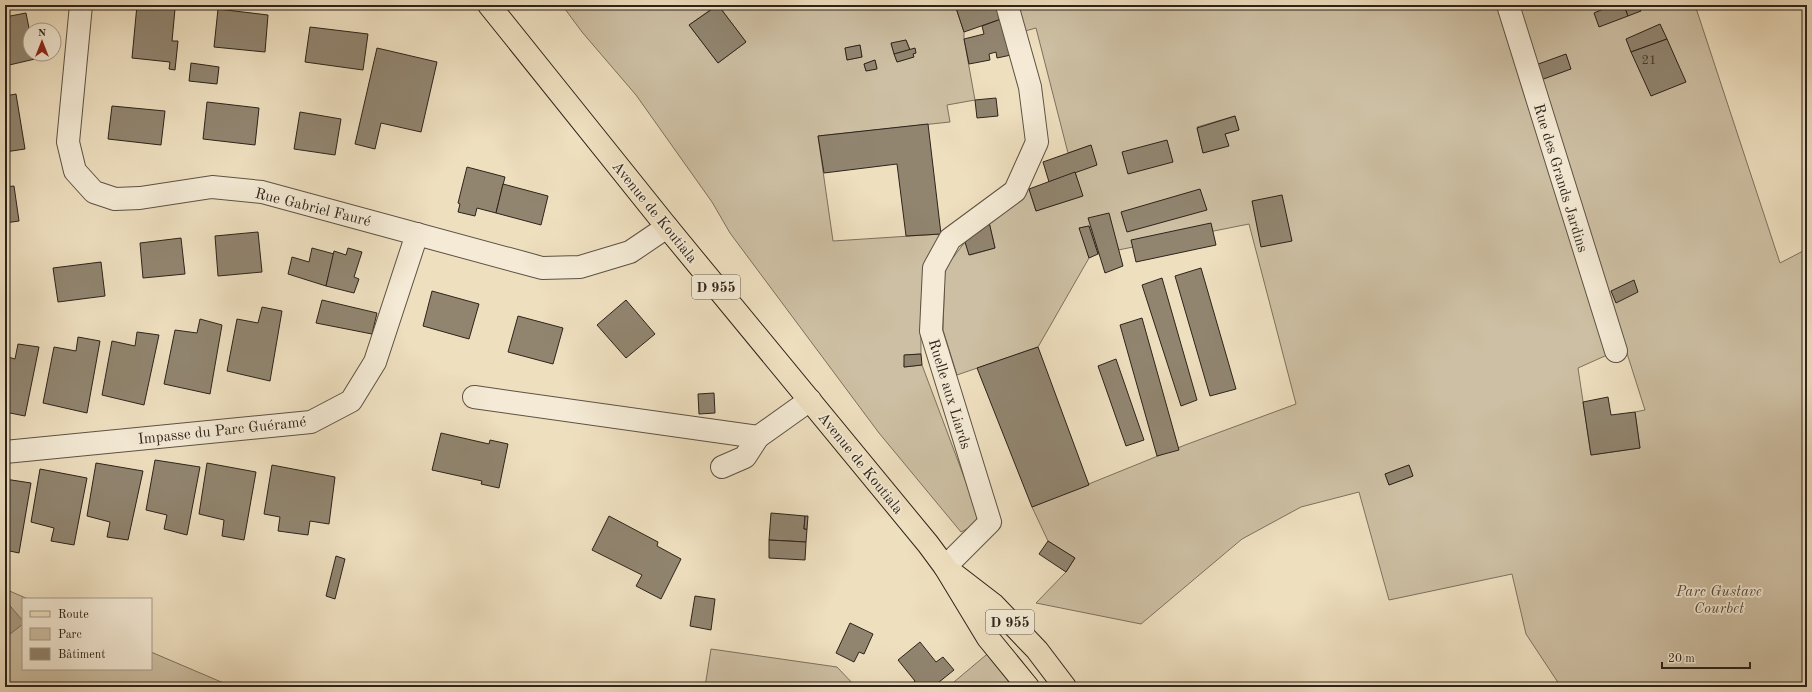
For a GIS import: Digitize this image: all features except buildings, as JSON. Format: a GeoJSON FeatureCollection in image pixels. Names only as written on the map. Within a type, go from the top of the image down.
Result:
{"type":"FeatureCollection","features":[{"type":"Feature","properties":{"kind":"main road","name":"Avenue de Koutiala"},"geometry":{"type":"LineString","coordinates":[[489,5],[667,227],[945,567],[988,638],[1028,687]]}},
{"type":"Feature","properties":{"kind":"main road","name":"Avenue de Koutiala"},"geometry":{"type":"LineString","coordinates":[[945,567],[994,605],[1037,650],[1065,687]]}},
{"type":"Feature","properties":{"kind":"street","name":"Rue Gabriel Fauré"},"geometry":{"type":"LineString","coordinates":[[82,5],[68,142],[75,171],[94,192],[115,199],[140,198],[212,187],[262,192],[542,268],[580,267],[630,252],[667,227]]}},
{"type":"Feature","properties":{"kind":"street","name":"Ruelle aux Liards"},"geometry":{"type":"LineString","coordinates":[[945,567],[990,522],[931,331],[934,268],[950,239],[1016,191],[1037,142],[1030,87],[1007,5]]}},
{"type":"Feature","properties":{"kind":"street","name":"Rue des Grands Jardins"},"geometry":{"type":"LineString","coordinates":[[1508,5],[1616,351]]}},
{"type":"Feature","properties":{"kind":"street","name":"Impasse du Parc Guéramé"},"geometry":{"type":"LineString","coordinates":[[5,452],[311,422],[351,401],[375,362],[417,234]]}},
{"type":"Feature","properties":{"kind":"street"},"geometry":{"type":"LineString","coordinates":[[474,397],[758,437]]}},
{"type":"Feature","properties":{"kind":"street"},"geometry":{"type":"LineString","coordinates":[[722,467],[745,457],[758,437],[810,400]]}},
{"type":"Feature","properties":{"kind":"green space"},"geometry":{"type":"Polygon","coordinates":[[[562,5],[717,5],[689,25],[718,63],[746,42],[718,5],[955,5],[964,32],[975,100],[947,105],[950,122],[818,136],[833,241],[941,234],[933,248],[924,277],[921,307],[921,354],[905,355],[904,367],[922,365],[976,509],[977,518],[974,525],[961,532],[879,433],[730,233],[712,202],[636,95],[582,32],[562,5]],[[906,40],[891,44],[897,62],[913,57],[913,54],[916,53],[910,50],[906,40]],[[860,45],[845,48],[847,60],[862,57],[860,45]],[[875,60],[864,64],[866,71],[877,68],[875,60]]]}},
{"type":"Feature","properties":{"kind":"green space","name":"Parc Gustave Courbet"},"geometry":{"type":"Polygon","coordinates":[[[1017,5],[1695,5],[1780,263],[1807,249],[1807,687],[1561,687],[1526,634],[1512,574],[1389,600],[1359,492],[1301,507],[1242,539],[1141,624],[1036,603],[1066,572],[1075,558],[1048,541],[1032,507],[1185,445],[1296,404],[1249,224],[1098,254],[1089,226],[1080,228],[1089,258],[1038,347],[957,375],[943,330],[945,268],[965,242],[970,255],[995,248],[989,222],[1029,189],[1036,211],[1082,196],[1075,172],[1091,145],[1068,153],[1036,28],[1025,31],[1017,5]],[[1235,116],[1197,127],[1203,153],[1228,145],[1225,134],[1239,130],[1235,116]],[[1625,347],[1578,368],[1591,455],[1640,448],[1635,412],[1645,410],[1625,347]],[[1409,465],[1385,474],[1389,485],[1413,476],[1409,465]]]}},
{"type":"Feature","properties":{"kind":"green space"},"geometry":{"type":"Polygon","coordinates":[[[5,589],[26,598],[22,598],[22,670],[152,670],[152,652],[233,687],[5,687],[5,589]]]}},
{"type":"Feature","properties":{"kind":"green space"},"geometry":{"type":"Polygon","coordinates":[[[711,649],[837,667],[856,687],[705,687],[711,649]]]}},
{"type":"Feature","properties":{"kind":"green space"},"geometry":{"type":"Polygon","coordinates":[[[992,650],[1024,687],[948,687],[992,650]]]}},
{"type":"Feature","properties":{"kind":"shaded area"},"geometry":{"type":"Polygon","coordinates":[[[5,600],[22,620],[22,625],[5,638],[5,600]]]}}]}
